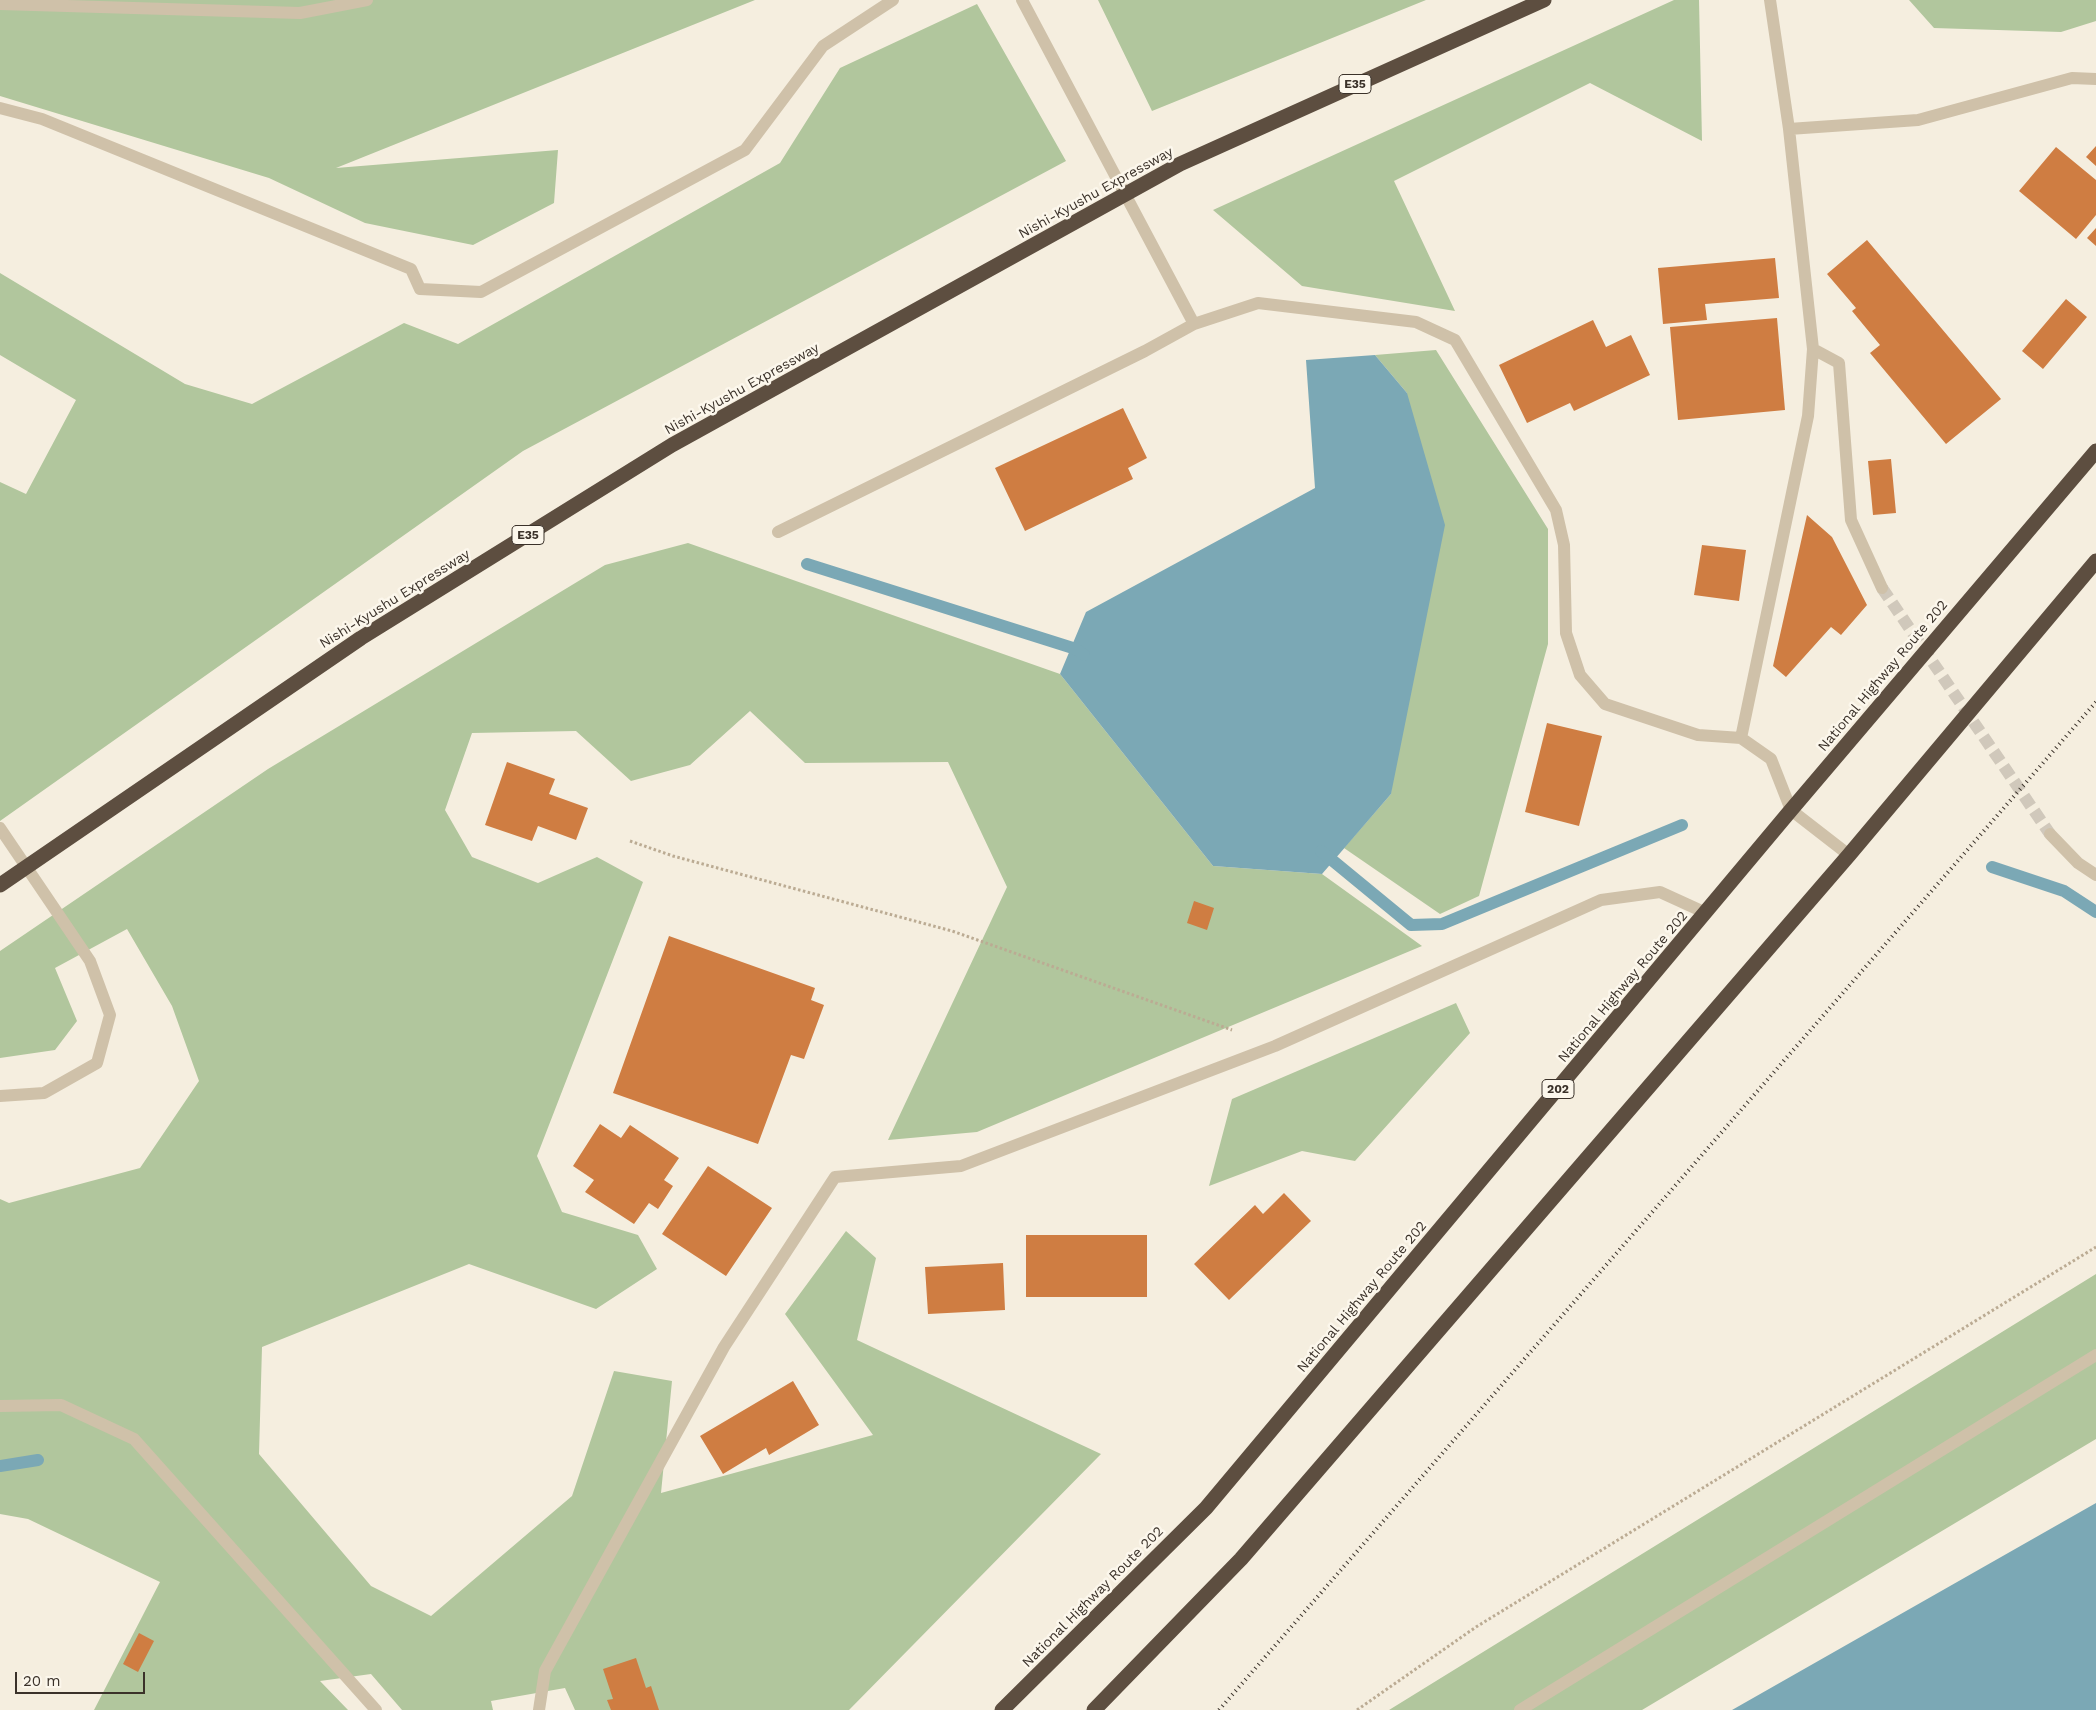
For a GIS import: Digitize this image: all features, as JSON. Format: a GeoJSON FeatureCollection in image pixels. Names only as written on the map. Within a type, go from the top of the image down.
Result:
{"type":"FeatureCollection","features":[{"type":"Feature","properties":{"kind":"highway","name":"Nishi-Kyushu Expressway"},"geometry":{"type":"LineString","coordinates":[[0,885],[361,638],[664,450],[1180,164],[1538,3]]}},
{"type":"Feature","properties":{"kind":"highway","name":"National Highway Route 202"},"geometry":{"type":"LineString","coordinates":[[1002,1710],[1206,1508],[1791,810],[2096,451]]}},
{"type":"Feature","properties":{"kind":"highway"},"geometry":{"type":"LineString","coordinates":[[1094,1710],[1241,1559],[1849,855],[2096,561]]}},
{"type":"Feature","properties":{"kind":"street"},"geometry":{"type":"LineString","coordinates":[[0,4],[300,13],[367,0]]}},
{"type":"Feature","properties":{"kind":"street"},"geometry":{"type":"LineString","coordinates":[[0,108],[42,119],[411,269],[420,289],[481,292],[745,150],[824,46],[893,0]]}},
{"type":"Feature","properties":{"kind":"street"},"geometry":{"type":"LineString","coordinates":[[1022,0],[1194,324]]}},
{"type":"Feature","properties":{"kind":"street"},"geometry":{"type":"LineString","coordinates":[[1742,738],[1808,416],[1813,349],[1789,128],[1770,0]]}},
{"type":"Feature","properties":{"kind":"street"},"geometry":{"type":"LineString","coordinates":[[1789,128],[1918,120],[2072,78],[2096,79]]}},
{"type":"Feature","properties":{"kind":"street"},"geometry":{"type":"LineString","coordinates":[[778,532],[1145,351],[1194,324],[1258,304],[1416,322],[1455,340],[1556,510],[1564,545],[1566,632],[1580,675],[1605,704],[1698,735],[1742,738],[1771,759],[1791,810],[1849,855]]}},
{"type":"Feature","properties":{"kind":"street"},"geometry":{"type":"LineString","coordinates":[[1813,349],[1839,363],[1851,520],[1882,588]]}},
{"type":"Feature","properties":{"kind":"street"},"geometry":{"type":"LineString","coordinates":[[0,828],[90,961],[110,1016],[97,1063],[44,1093],[0,1096]]}},
{"type":"Feature","properties":{"kind":"street"},"geometry":{"type":"LineString","coordinates":[[2050,834],[2078,863],[2096,875]]}},
{"type":"Feature","properties":{"kind":"street"},"geometry":{"type":"LineString","coordinates":[[539,1710],[545,1671],[719,1355],[835,1177],[961,1166],[1276,1046],[1601,900],[1660,892],[1706,913]]}},
{"type":"Feature","properties":{"kind":"street"},"geometry":{"type":"LineString","coordinates":[[1520,1710],[2096,1355]]}},
{"type":"Feature","properties":{"kind":"street"},"geometry":{"type":"LineString","coordinates":[[0,1406],[61,1405],[134,1439],[376,1710]]}},
{"type":"Feature","properties":{"kind":"path"},"geometry":{"type":"LineString","coordinates":[[630,841],[673,856],[952,931],[1276,1046]]}},
{"type":"Feature","properties":{"kind":"path"},"geometry":{"type":"LineString","coordinates":[[1357,1710],[1476,1627],[2096,1247]]}},
{"type":"Feature","properties":{"kind":"green space"},"geometry":{"type":"Polygon","coordinates":[[[0,0],[755,0],[336,168],[558,150],[554,203],[473,245],[365,223],[269,178],[0,96],[0,0]]]}},
{"type":"Feature","properties":{"kind":"green space"},"geometry":{"type":"Polygon","coordinates":[[[1098,0],[1426,0],[1152,111],[1098,0]]]}},
{"type":"Feature","properties":{"kind":"green space"},"geometry":{"type":"Polygon","coordinates":[[[1674,0],[1699,0],[1702,141],[1590,83],[1394,181],[1455,311],[1302,286],[1213,210],[1674,0]]]}},
{"type":"Feature","properties":{"kind":"green space"},"geometry":{"type":"Polygon","coordinates":[[[1909,0],[2096,0],[2096,21],[2061,32],[1934,28],[1909,0]]]}},
{"type":"Feature","properties":{"kind":"green space"},"geometry":{"type":"Polygon","coordinates":[[[977,4],[1066,161],[523,451],[0,821],[0,482],[26,494],[76,400],[0,355],[0,273],[185,384],[252,404],[404,323],[458,344],[780,163],[840,68],[977,4]]]}},
{"type":"Feature","properties":{"kind":"green space"},"geometry":{"type":"Polygon","coordinates":[[[1436,350],[1548,529],[1548,644],[1479,896],[1440,914],[1344,848],[1391,794],[1407,393],[1375,355],[1436,350]]]}},
{"type":"Feature","properties":{"kind":"green space"},"geometry":{"type":"Polygon","coordinates":[[[688,543],[1060,674],[1213,866],[1322,874],[1422,946],[977,1132],[888,1140],[1007,887],[948,762],[805,763],[750,711],[690,765],[631,781],[576,731],[472,733],[445,810],[472,857],[538,883],[597,857],[643,882],[537,1156],[562,1212],[638,1235],[657,1269],[596,1309],[469,1264],[262,1347],[259,1454],[371,1586],[431,1616],[572,1496],[614,1371],[672,1381],[661,1493],[873,1435],[785,1314],[846,1231],[876,1258],[857,1340],[1101,1454],[849,1710],[575,1710],[565,1688],[491,1701],[493,1710],[402,1710],[371,1674],[320,1681],[348,1710],[94,1710],[160,1582],[28,1519],[0,1514],[0,1199],[9,1203],[140,1168],[199,1081],[172,1006],[127,929],[55,968],[77,1021],[55,1050],[0,1058],[0,951],[268,769],[605,565],[688,543]]]}},
{"type":"Feature","properties":{"kind":"green space"},"geometry":{"type":"Polygon","coordinates":[[[1456,1003],[1470,1033],[1355,1161],[1302,1151],[1209,1186],[1232,1099],[1456,1003]]]}},
{"type":"Feature","properties":{"kind":"green space"},"geometry":{"type":"Polygon","coordinates":[[[2096,1274],[2096,1439],[1642,1710],[1389,1710],[2096,1274]]]}},
{"type":"Feature","properties":{"kind":"water"},"geometry":{"type":"Polygon","coordinates":[[[1375,355],[1407,393],[1445,525],[1391,794],[1322,874],[1213,866],[1060,674],[1086,612],[1315,488],[1306,360],[1375,355]]]}},
{"type":"Feature","properties":{"kind":"water"},"geometry":{"type":"Polygon","coordinates":[[[2096,1503],[2096,1710],[1732,1710],[2096,1503]]]}},
{"type":"Feature","properties":{"kind":"building"},"geometry":{"type":"Polygon","coordinates":[[[2096,146],[2096,166],[2086,157],[2096,146]]]}},
{"type":"Feature","properties":{"kind":"building"},"geometry":{"type":"Polygon","coordinates":[[[2056,147],[2096,180],[2096,215],[2076,239],[2019,191],[2056,147]]]}},
{"type":"Feature","properties":{"kind":"building"},"geometry":{"type":"Polygon","coordinates":[[[2096,228],[2096,246],[2087,238],[2096,228]]]}},
{"type":"Feature","properties":{"kind":"building"},"geometry":{"type":"Polygon","coordinates":[[[1867,240],[2001,399],[1946,444],[1870,353],[1880,345],[1852,311],[1856,308],[1827,274],[1867,240]]]}},
{"type":"Feature","properties":{"kind":"building"},"geometry":{"type":"Polygon","coordinates":[[[1775,258],[1779,298],[1705,304],[1707,320],[1663,324],[1658,268],[1775,258]]]}},
{"type":"Feature","properties":{"kind":"building"},"geometry":{"type":"Polygon","coordinates":[[[2066,299],[2087,317],[2043,369],[2022,351],[2066,299]]]}},
{"type":"Feature","properties":{"kind":"building"},"geometry":{"type":"Polygon","coordinates":[[[1777,318],[1785,410],[1678,420],[1670,327],[1777,318]]]}},
{"type":"Feature","properties":{"kind":"building"},"geometry":{"type":"Polygon","coordinates":[[[1593,320],[1606,347],[1631,335],[1650,375],[1574,411],[1570,403],[1527,423],[1499,365],[1593,320]]]}},
{"type":"Feature","properties":{"kind":"building"},"geometry":{"type":"Polygon","coordinates":[[[1123,408],[1147,458],[1128,468],[1133,479],[1025,531],[995,468],[1123,408]]]}},
{"type":"Feature","properties":{"kind":"building"},"geometry":{"type":"Polygon","coordinates":[[[1891,459],[1896,513],[1873,515],[1868,461],[1891,459]]]}},
{"type":"Feature","properties":{"kind":"building"},"geometry":{"type":"Polygon","coordinates":[[[1807,515],[1832,537],[1867,605],[1841,635],[1831,627],[1786,677],[1773,666],[1807,515]]]}},
{"type":"Feature","properties":{"kind":"building"},"geometry":{"type":"Polygon","coordinates":[[[1702,545],[1746,550],[1739,601],[1694,595],[1702,545]]]}},
{"type":"Feature","properties":{"kind":"building"},"geometry":{"type":"Polygon","coordinates":[[[1547,723],[1602,736],[1579,826],[1525,812],[1547,723]]]}},
{"type":"Feature","properties":{"kind":"building"},"geometry":{"type":"Polygon","coordinates":[[[507,762],[555,779],[549,794],[588,808],[576,840],[538,826],[532,841],[485,825],[507,762]]]}},
{"type":"Feature","properties":{"kind":"building"},"geometry":{"type":"Polygon","coordinates":[[[1194,901],[1214,908],[1207,930],[1187,923],[1194,901]]]}},
{"type":"Feature","properties":{"kind":"building"},"geometry":{"type":"Polygon","coordinates":[[[669,936],[815,988],[811,1000],[824,1005],[804,1059],[791,1055],[758,1144],[613,1093],[669,936]]]}},
{"type":"Feature","properties":{"kind":"building"},"geometry":{"type":"Polygon","coordinates":[[[600,1124],[621,1138],[630,1125],[679,1158],[664,1180],[673,1186],[658,1209],[649,1203],[634,1224],[585,1192],[594,1180],[573,1166],[600,1124]]]}},
{"type":"Feature","properties":{"kind":"building"},"geometry":{"type":"Polygon","coordinates":[[[708,1166],[772,1208],[726,1276],[662,1234],[708,1166]]]}},
{"type":"Feature","properties":{"kind":"building"},"geometry":{"type":"Polygon","coordinates":[[[1284,1193],[1311,1221],[1229,1300],[1194,1264],[1255,1205],[1263,1214],[1284,1193]]]}},
{"type":"Feature","properties":{"kind":"building"},"geometry":{"type":"Polygon","coordinates":[[[1026,1235],[1147,1235],[1147,1297],[1026,1297],[1026,1235]]]}},
{"type":"Feature","properties":{"kind":"building"},"geometry":{"type":"Polygon","coordinates":[[[1003,1263],[1005,1310],[928,1314],[925,1267],[1003,1263]]]}},
{"type":"Feature","properties":{"kind":"building"},"geometry":{"type":"Polygon","coordinates":[[[793,1381],[819,1425],[769,1455],[766,1448],[723,1474],[700,1436],[793,1381]]]}},
{"type":"Feature","properties":{"kind":"building"},"geometry":{"type":"Polygon","coordinates":[[[139,1633],[154,1641],[138,1672],[123,1664],[139,1633]]]}},
{"type":"Feature","properties":{"kind":"building"},"geometry":{"type":"Polygon","coordinates":[[[636,1658],[646,1688],[651,1686],[659,1710],[611,1710],[607,1700],[613,1699],[603,1669],[636,1658]]]}},
{"type":"Feature","properties":{"kind":"waterway"},"geometry":{"type":"LineString","coordinates":[[807,564],[1076,649],[1084,655]]}},
{"type":"Feature","properties":{"kind":"waterway"},"geometry":{"type":"LineString","coordinates":[[1321,851],[1411,925],[1442,924],[1682,825]]}},
{"type":"Feature","properties":{"kind":"waterway"},"geometry":{"type":"LineString","coordinates":[[1992,867],[2064,891],[2096,912]]}},
{"type":"Feature","properties":{"kind":"waterway"},"geometry":{"type":"LineString","coordinates":[[0,1466],[38,1460]]}},
{"type":"Feature","properties":{"kind":"tunnel"},"geometry":{"type":"LineString","coordinates":[[1882,588],[2050,834]]}},
{"type":"Feature","properties":{"kind":"railway"},"geometry":{"type":"LineString","coordinates":[[1219,1710],[2096,702]]}}]}
